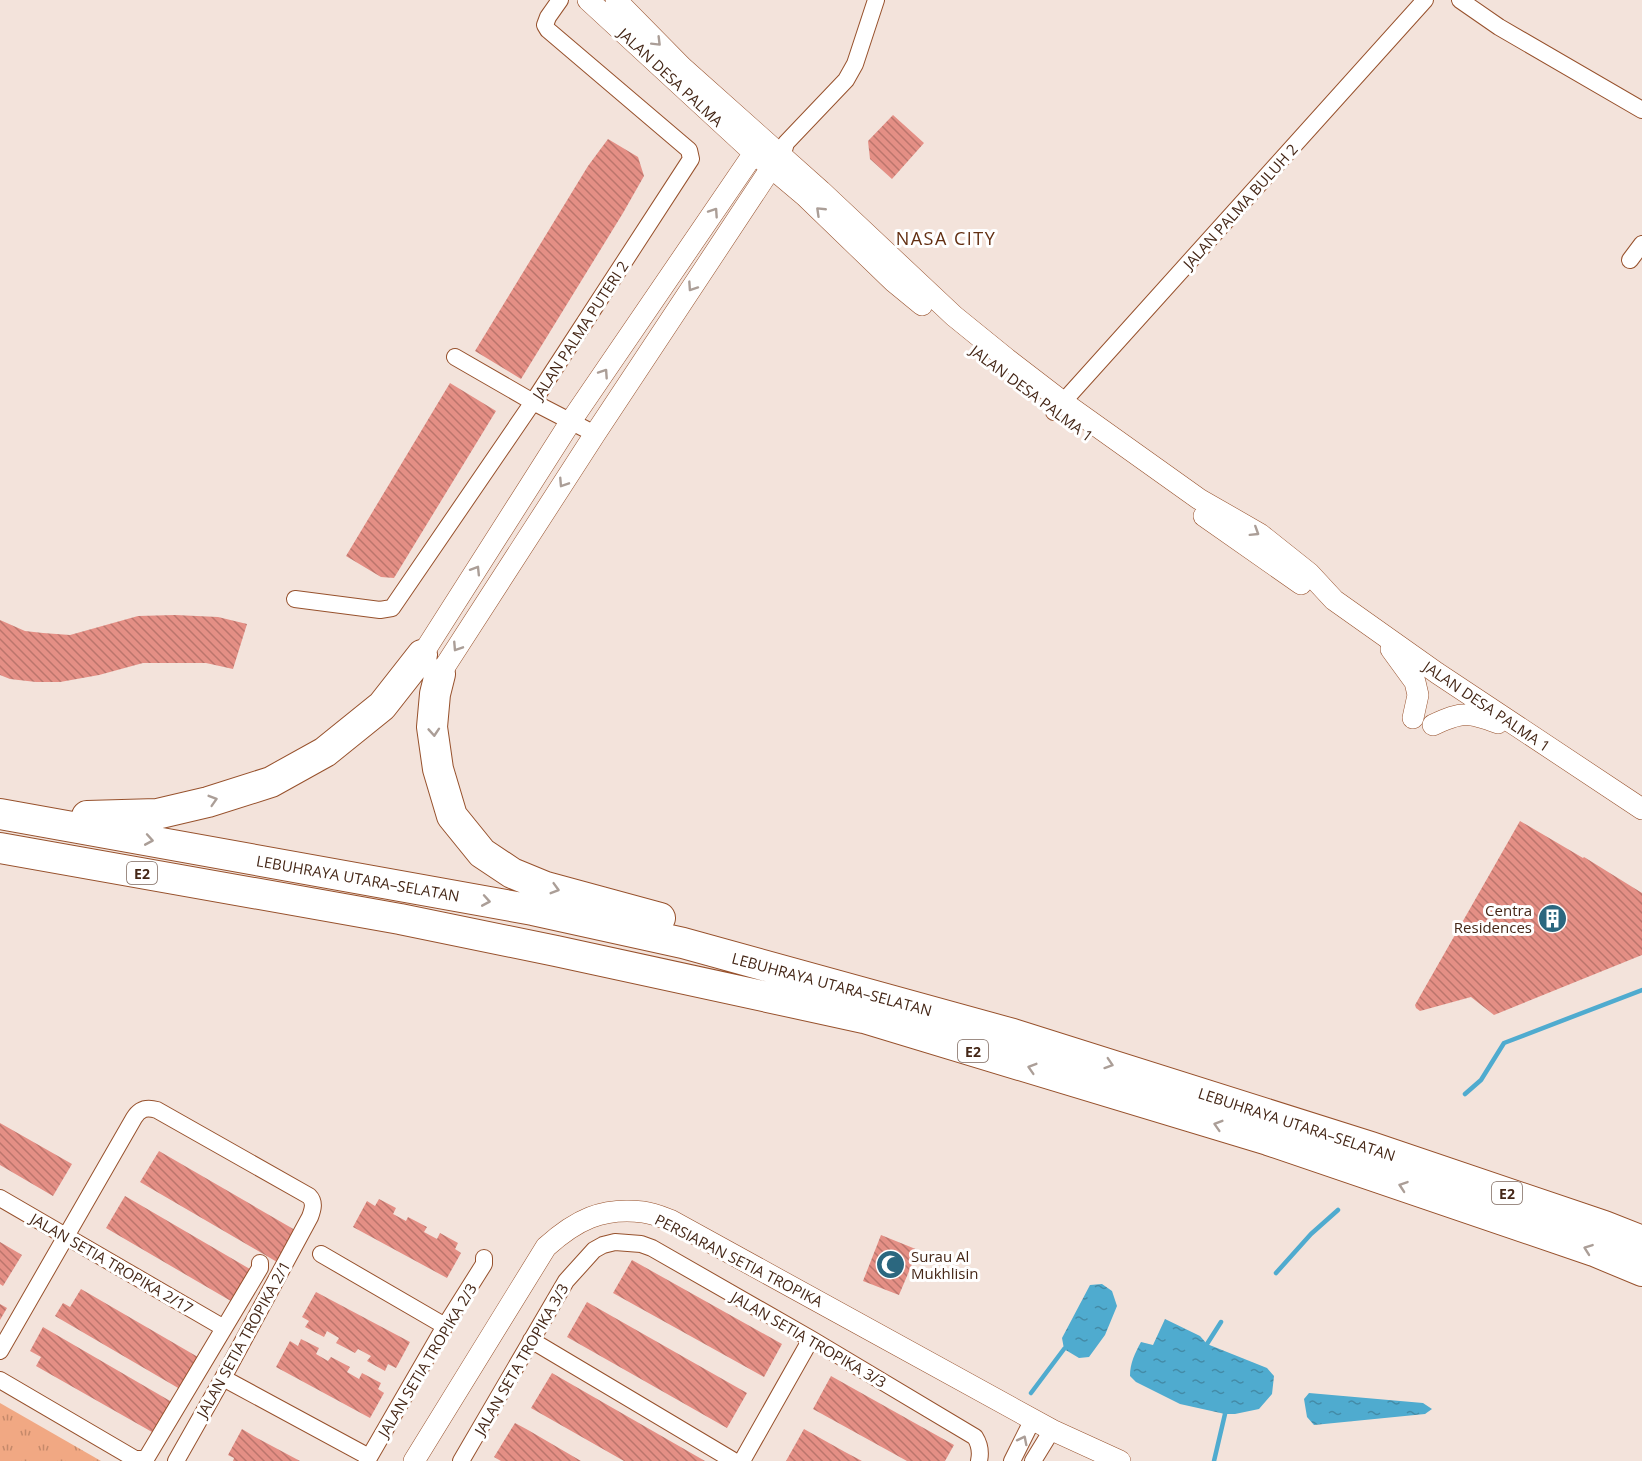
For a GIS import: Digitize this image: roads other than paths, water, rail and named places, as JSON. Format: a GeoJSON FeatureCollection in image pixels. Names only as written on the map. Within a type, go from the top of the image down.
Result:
{"type":"FeatureCollection","features":[{"type":"Feature","properties":{"kind":"highway"},"geometry":{"type":"LineString","coordinates":[[5,814],[96,816],[157,814],[208,802],[271,782],[326,752],[431,665]]}},
{"type":"Feature","properties":{"kind":"highway"},"geometry":{"type":"LineString","coordinates":[[431,665],[435,694],[432,727],[438,769],[452,816],[482,853],[512,873],[546,887],[926,991],[966,1007],[1013,1034]]}},
{"type":"Feature","properties":{"kind":"highway","name":"LEBUHRAYA UTARA–SELATAN"},"geometry":{"type":"LineString","coordinates":[[5,814],[533,910],[683,943],[1013,1034],[1371,1147],[1642,1241]]}},
{"type":"Feature","properties":{"kind":"highway","name":"LEBUHRAYA UTARA–SELATAN"},"geometry":{"type":"LineString","coordinates":[[0,848],[523,944],[864,1018],[1268,1140],[1594,1251],[1642,1271]]}},
{"type":"Feature","properties":{"kind":"highway"},"geometry":{"type":"LineString","coordinates":[[0,866],[285,899]]}},
{"type":"Feature","properties":{"kind":"street","name":"JALAN PALMA PUTERI 2"},"geometry":{"type":"LineString","coordinates":[[295,599],[380,610],[392,608],[533,402],[691,159],[688,150],[548,30],[545,25],[548,17],[560,0]]}},
{"type":"Feature","properties":{"kind":"street","name":"JALAN DESA PALMA"},"geometry":{"type":"LineString","coordinates":[[588,0],[772,153]]}},
{"type":"Feature","properties":{"kind":"street","name":"JALAN DESA PALMA"},"geometry":{"type":"LineString","coordinates":[[616,0],[772,153]]}},
{"type":"Feature","properties":{"kind":"street"},"geometry":{"type":"LineString","coordinates":[[431,665],[571,421],[772,153],[846,80],[855,64],[876,0]]}},
{"type":"Feature","properties":{"kind":"street","name":"JALAN PALMA BULUH 2"},"geometry":{"type":"LineString","coordinates":[[1059,407],[1425,0]]}},
{"type":"Feature","properties":{"kind":"street"},"geometry":{"type":"LineString","coordinates":[[1460,0],[1499,27],[1642,110]]}},
{"type":"Feature","properties":{"kind":"street"},"geometry":{"type":"LineString","coordinates":[[431,665],[595,434],[772,153]]}},
{"type":"Feature","properties":{"kind":"street","name":"JALAN DESA PALMA 1"},"geometry":{"type":"LineString","coordinates":[[772,153],[805,196],[894,282],[983,358],[1059,407],[1304,585],[1334,600],[1437,674],[1642,808]]}},
{"type":"Feature","properties":{"kind":"street"},"geometry":{"type":"LineString","coordinates":[[1630,260],[1642,244]]}},
{"type":"Feature","properties":{"kind":"street"},"geometry":{"type":"LineString","coordinates":[[456,357],[533,402],[595,434]]}},
{"type":"Feature","properties":{"kind":"street"},"geometry":{"type":"LineString","coordinates":[[1375,630],[1415,682],[1418,695],[1413,718]]}},
{"type":"Feature","properties":{"kind":"street"},"geometry":{"type":"LineString","coordinates":[[1434,725],[1450,717],[1475,714],[1532,736]]}},
{"type":"Feature","properties":{"kind":"street","name":"JALAN SETIA TROPIKA 2/1"},"geometry":{"type":"LineString","coordinates":[[66,1236],[134,1118],[143,1109],[158,1110],[312,1199],[310,1217],[176,1461]]}},
{"type":"Feature","properties":{"kind":"street","name":"JALAN SETIA TROPIKA 2/17"},"geometry":{"type":"LineString","coordinates":[[0,1198],[224,1328]]}},
{"type":"Feature","properties":{"kind":"street","name":"PERSIARAN SETIA TROPIKA"},"geometry":{"type":"LineString","coordinates":[[414,1461],[546,1247],[562,1232],[580,1221],[619,1211],[646,1212],[670,1220],[1052,1430],[1120,1461]]}},
{"type":"Feature","properties":{"kind":"street"},"geometry":{"type":"LineString","coordinates":[[0,1351],[66,1236]]}},
{"type":"Feature","properties":{"kind":"street","name":"JALAN SETIA TROPIKA 3/3"},"geometry":{"type":"LineString","coordinates":[[615,1242],[641,1244],[652,1248],[975,1437],[981,1451],[979,1461]]}},
{"type":"Feature","properties":{"kind":"street","name":"JALAN SETA TROPIKA 3/3"},"geometry":{"type":"LineString","coordinates":[[461,1461],[566,1281],[594,1250],[615,1242]]}},
{"type":"Feature","properties":{"kind":"street"},"geometry":{"type":"LineString","coordinates":[[321,1254],[445,1326]]}},
{"type":"Feature","properties":{"kind":"street","name":"JALAN SETIA TROPIKA 2/3"},"geometry":{"type":"LineString","coordinates":[[368,1459],[445,1326],[484,1264],[484,1258]]}},
{"type":"Feature","properties":{"kind":"street"},"geometry":{"type":"LineString","coordinates":[[0,1380],[135,1459],[143,1459],[147,1457],[260,1268],[260,1263]]}},
{"type":"Feature","properties":{"kind":"street"},"geometry":{"type":"LineString","coordinates":[[742,1461],[811,1339]]}},
{"type":"Feature","properties":{"kind":"street"},"geometry":{"type":"LineString","coordinates":[[531,1340],[734,1461]]}},
{"type":"Feature","properties":{"kind":"street"},"geometry":{"type":"LineString","coordinates":[[223,1378],[368,1459]]}},
{"type":"Feature","properties":{"kind":"street"},"geometry":{"type":"LineString","coordinates":[[1012,1461],[1033,1419]]}},
{"type":"Feature","properties":{"kind":"street"},"geometry":{"type":"LineString","coordinates":[[1033,1461],[1052,1430]]}},
{"type":"Feature","properties":{"kind":"water"},"geometry":{"type":"Polygon","coordinates":[[[1102,1284],[1112,1291],[1117,1306],[1105,1335],[1089,1357],[1079,1358],[1064,1349],[1062,1338],[1090,1285],[1102,1284]]]}},
{"type":"Feature","properties":{"kind":"water"},"geometry":{"type":"Polygon","coordinates":[[[1165,1319],[1200,1336],[1207,1344],[1267,1368],[1274,1376],[1272,1394],[1259,1409],[1225,1414],[1180,1404],[1136,1382],[1130,1376],[1135,1354],[1141,1342],[1153,1345],[1165,1319]]]}},
{"type":"Feature","properties":{"kind":"water"},"geometry":{"type":"Polygon","coordinates":[[[1309,1393],[1423,1403],[1432,1409],[1425,1414],[1314,1425],[1307,1417],[1304,1399],[1309,1393]]]}},
{"type":"Feature","properties":{"kind":"waterway"},"geometry":{"type":"LineString","coordinates":[[1465,1094],[1481,1080],[1504,1043],[1642,990]]}},
{"type":"Feature","properties":{"kind":"waterway"},"geometry":{"type":"LineString","coordinates":[[1276,1273],[1311,1234],[1338,1210]]}},
{"type":"Feature","properties":{"kind":"waterway"},"geometry":{"type":"LineString","coordinates":[[1207,1344],[1221,1322]]}},
{"type":"Feature","properties":{"kind":"waterway"},"geometry":{"type":"LineString","coordinates":[[1031,1393],[1064,1349]]}},
{"type":"Feature","properties":{"kind":"waterway"},"geometry":{"type":"LineString","coordinates":[[1214,1461],[1225,1414]]}},
{"type":"Feature","properties":{"kind":"place","name":"Centra Residences"},"geometry":{"type":"Point","coordinates":[1553,919]}},
{"type":"Feature","properties":{"kind":"place","name":"Surau Al Mukhlisin"},"geometry":{"type":"Point","coordinates":[890,1265]}},
{"type":"Feature","properties":{"kind":"district","name":"NASA CITY"},"geometry":{"type":"Point","coordinates":[946,238]}}]}
